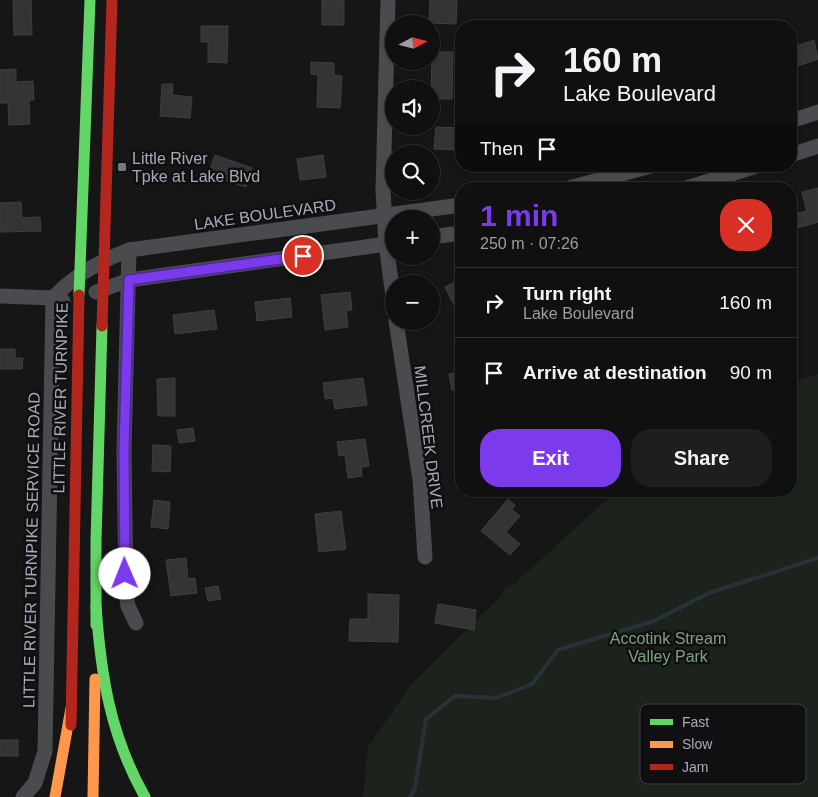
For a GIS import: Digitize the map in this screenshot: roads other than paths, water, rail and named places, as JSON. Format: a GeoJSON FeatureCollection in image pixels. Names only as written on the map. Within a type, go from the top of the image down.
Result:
{"type":"FeatureCollection","features":[{"type":"Feature","properties":{"kind":"main road","name":"LITTLE RIVER TURNPIKE"},"geometry":{"type":"LineString","coordinates":[[66,797],[71,708],[78,300],[90,0]]}},
{"type":"Feature","properties":{"kind":"main road"},"geometry":{"type":"LineString","coordinates":[[94,797],[96,541],[112,0]]}},
{"type":"Feature","properties":{"kind":"main road"},"geometry":{"type":"LineString","coordinates":[[96,606],[99,663],[109,714],[120,746],[145,797]]}},
{"type":"Feature","properties":{"kind":"main road"},"geometry":{"type":"LineString","coordinates":[[55,797],[71,708]]}},
{"type":"Feature","properties":{"kind":"street"},"geometry":{"type":"LineString","coordinates":[[385,220],[383,140],[388,0]]}},
{"type":"Feature","properties":{"kind":"street"},"geometry":{"type":"LineString","coordinates":[[797,119],[818,112]]}},
{"type":"Feature","properties":{"kind":"street"},"geometry":{"type":"LineString","coordinates":[[797,153],[818,146]]}},
{"type":"Feature","properties":{"kind":"street"},"geometry":{"type":"LineString","coordinates":[[591,182],[629,172]]}},
{"type":"Feature","properties":{"kind":"street"},"geometry":{"type":"LineString","coordinates":[[706,182],[737,172]]}},
{"type":"Feature","properties":{"kind":"street","name":"LAKE BOULEVARD"},"geometry":{"type":"LineString","coordinates":[[53,298],[69,282],[103,260],[129,250],[455,206]]}},
{"type":"Feature","properties":{"kind":"street"},"geometry":{"type":"LineString","coordinates":[[440,236],[455,234]]}},
{"type":"Feature","properties":{"kind":"street"},"geometry":{"type":"LineString","coordinates":[[0,296],[53,298],[66,302],[78,300],[104,288],[129,280],[385,245]]}},
{"type":"Feature","properties":{"kind":"street"},"geometry":{"type":"LineString","coordinates":[[129,250],[124,450],[126,592],[128,606],[136,623]]}},
{"type":"Feature","properties":{"kind":"street","name":"LITTLE RIVER TURNPIKE SERVICE ROAD"},"geometry":{"type":"LineString","coordinates":[[23,797],[35,783],[45,751],[53,298]]}},
{"type":"Feature","properties":{"kind":"street","name":"MILLCREEK DRIVE"},"geometry":{"type":"LineString","coordinates":[[397,330],[420,480],[425,557]]}},
{"type":"Feature","properties":{"kind":"waterway"},"geometry":{"type":"LineString","coordinates":[[410,797],[415,788],[426,719],[455,696],[496,698],[532,684],[558,650],[654,621],[709,593],[818,558]]}},
{"type":"Feature","properties":{"kind":"place","name":"Little River Tpke at Lake Blvd"},"geometry":{"type":"Point","coordinates":[122,167]}},
{"type":"Feature","properties":{"kind":"park label","name":"Accotink Stream Valley Park"},"geometry":{"type":"Point","coordinates":[668,647]}}]}
